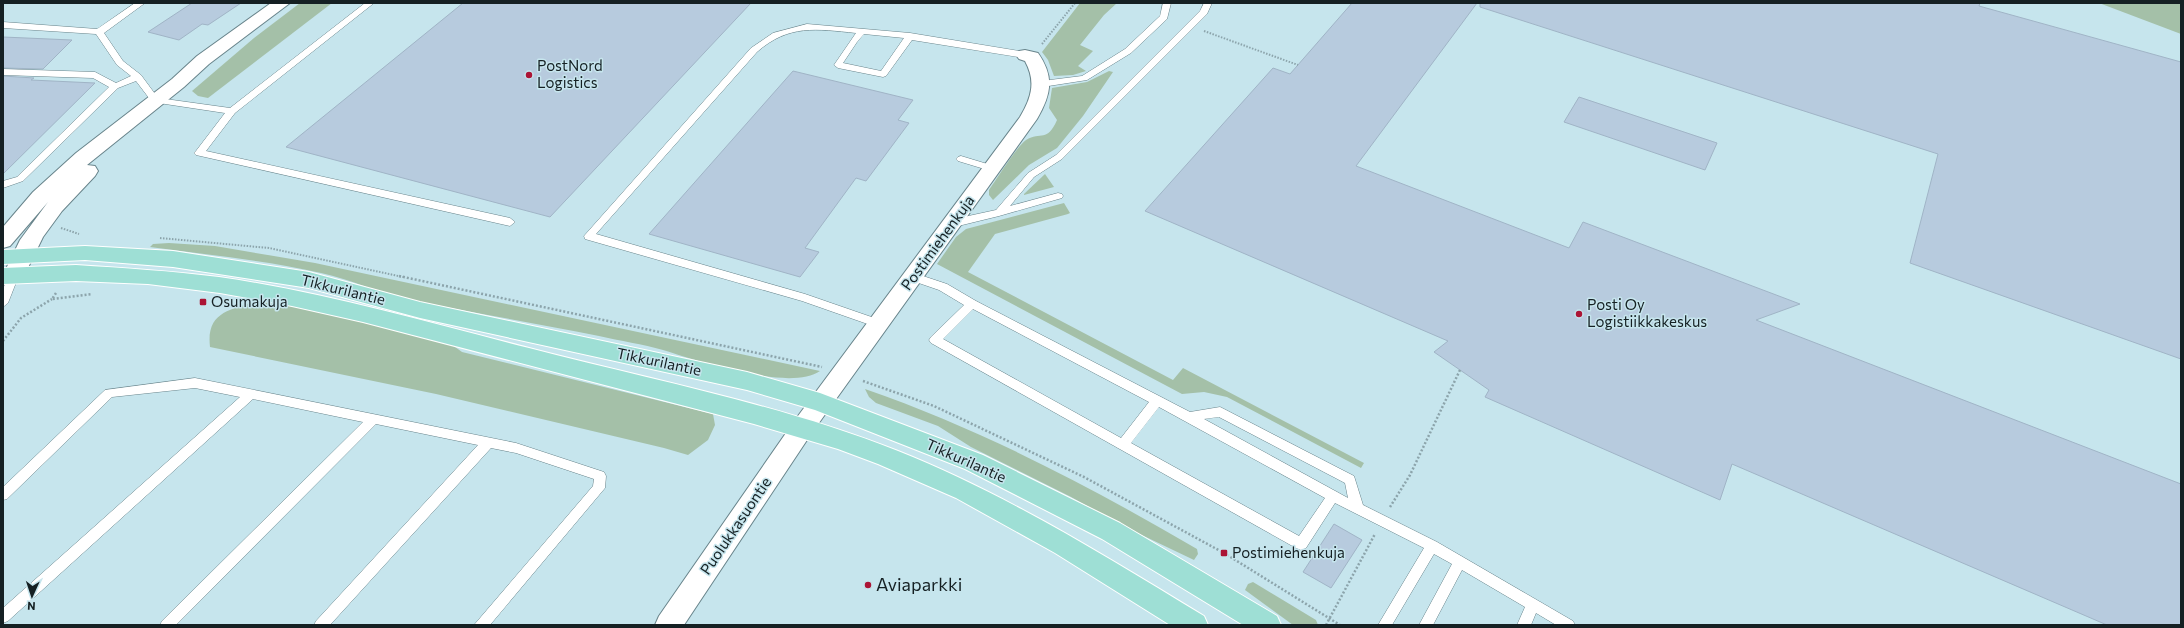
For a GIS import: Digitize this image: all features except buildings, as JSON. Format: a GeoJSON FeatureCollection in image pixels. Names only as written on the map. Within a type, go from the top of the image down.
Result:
{"type":"FeatureCollection","features":[{"type":"Feature","properties":{"kind":"main road","name":"Tikkurilantie"},"geometry":{"type":"LineString","coordinates":[[10,266],[85,254],[173,259],[310,280],[420,310],[747,381],[820,402],[855,414],[981,465],[1111,531],[1267,625]]}},
{"type":"Feature","properties":{"kind":"main road","name":"Tikkurilantie"},"geometry":{"type":"LineString","coordinates":[[10,266],[69,273],[149,277],[280,295],[336,307],[624,382],[710,401],[803,427],[930,475],[1001,510],[1084,557],[1194,625]]}},
{"type":"Feature","properties":{"kind":"street"},"geometry":{"type":"LineString","coordinates":[[10,266],[60,200],[165,95],[202,61],[282,3]]}},
{"type":"Feature","properties":{"kind":"street","name":"Postimiehenkuja"},"geometry":{"type":"LineString","coordinates":[[803,427],[820,402],[954,223],[991,168],[1028,119],[1039,100],[1042,84],[1041,72],[1032,57],[1024,51]]}},
{"type":"Feature","properties":{"kind":"street"},"geometry":{"type":"LineString","coordinates":[[3,241],[17,222],[48,189],[165,95]]}},
{"type":"Feature","properties":{"kind":"street","name":"Puolukkasuontie"},"geometry":{"type":"LineString","coordinates":[[669,625],[803,427]]}},
{"type":"Feature","properties":{"kind":"lane"},"geometry":{"type":"LineString","coordinates":[[3,25],[99,32],[141,3]]}},
{"type":"Feature","properties":{"kind":"lane"},"geometry":{"type":"LineString","coordinates":[[370,3],[232,111],[198,153],[510,222]]}},
{"type":"Feature","properties":{"kind":"lane"},"geometry":{"type":"LineString","coordinates":[[1042,84],[1084,78],[1128,51],[1164,17],[1167,3]]}},
{"type":"Feature","properties":{"kind":"lane"},"geometry":{"type":"LineString","coordinates":[[998,213],[1030,175],[1059,157],[1204,12],[1208,3]]}},
{"type":"Feature","properties":{"kind":"lane"},"geometry":{"type":"LineString","coordinates":[[879,324],[806,298],[589,236],[737,70],[750,53],[763,41],[780,33],[803,26],[862,30],[1024,51]]}},
{"type":"Feature","properties":{"kind":"lane"},"geometry":{"type":"LineString","coordinates":[[862,30],[853,41],[838,65],[884,74],[910,36]]}},
{"type":"Feature","properties":{"kind":"lane"},"geometry":{"type":"LineString","coordinates":[[99,32],[120,63],[165,95],[232,111]]}},
{"type":"Feature","properties":{"kind":"lane"},"geometry":{"type":"LineString","coordinates":[[3,72],[94,75],[115,86]]}},
{"type":"Feature","properties":{"kind":"lane"},"geometry":{"type":"LineString","coordinates":[[3,185],[20,179],[115,86],[138,77]]}},
{"type":"Feature","properties":{"kind":"lane"},"geometry":{"type":"LineString","coordinates":[[962,159],[991,168]]}},
{"type":"Feature","properties":{"kind":"lane"},"geometry":{"type":"LineString","coordinates":[[954,223],[998,213],[1058,196]]}},
{"type":"Feature","properties":{"kind":"lane"},"geometry":{"type":"LineString","coordinates":[[3,303],[10,266]]}},
{"type":"Feature","properties":{"kind":"lane"},"geometry":{"type":"LineString","coordinates":[[914,276],[943,287],[972,304],[1189,417],[1333,496],[1357,507],[1382,522],[1432,546],[1568,625]]}},
{"type":"Feature","properties":{"kind":"lane"},"geometry":{"type":"LineString","coordinates":[[972,304],[935,340],[1301,544],[1333,496]]}},
{"type":"Feature","properties":{"kind":"lane"},"geometry":{"type":"LineString","coordinates":[[3,495],[109,393],[194,383],[516,448],[600,476],[599,488],[481,625]]}},
{"type":"Feature","properties":{"kind":"lane"},"geometry":{"type":"LineString","coordinates":[[3,617],[250,394]]}},
{"type":"Feature","properties":{"kind":"lane"},"geometry":{"type":"LineString","coordinates":[[1123,444],[1157,400]]}},
{"type":"Feature","properties":{"kind":"lane"},"geometry":{"type":"LineString","coordinates":[[1189,417],[1220,412],[1350,480],[1357,507]]}},
{"type":"Feature","properties":{"kind":"lane"},"geometry":{"type":"LineString","coordinates":[[167,625],[374,419]]}},
{"type":"Feature","properties":{"kind":"lane"},"geometry":{"type":"LineString","coordinates":[[321,625],[488,442]]}},
{"type":"Feature","properties":{"kind":"lane"},"geometry":{"type":"LineString","coordinates":[[1385,625],[1432,546]]}},
{"type":"Feature","properties":{"kind":"lane"},"geometry":{"type":"LineString","coordinates":[[1426,625],[1460,562]]}},
{"type":"Feature","properties":{"kind":"lane"},"geometry":{"type":"LineString","coordinates":[[1524,625],[1533,605]]}},
{"type":"Feature","properties":{"kind":"path"},"geometry":{"type":"LineString","coordinates":[[1024,51],[1075,3]]}},
{"type":"Feature","properties":{"kind":"path"},"geometry":{"type":"LineString","coordinates":[[1201,30],[1298,65]]}},
{"type":"Feature","properties":{"kind":"path"},"geometry":{"type":"LineString","coordinates":[[3,341],[21,318],[52,299]]}},
{"type":"Feature","properties":{"kind":"path"},"geometry":{"type":"LineString","coordinates":[[1326,625],[1382,522],[1410,475],[1460,370]]}},
{"type":"Feature","properties":{"kind":"green space"},"geometry":{"type":"Polygon","coordinates":[[[300,3],[332,3],[208,98],[198,96],[192,91],[254,38],[300,3]]]}},
{"type":"Feature","properties":{"kind":"green space"},"geometry":{"type":"Polygon","coordinates":[[[1080,3],[1117,3],[1104,15],[1080,45],[1093,51],[1078,66],[1086,71],[1073,75],[1054,76],[1048,60],[1042,52],[1080,3]]]}},
{"type":"Feature","properties":{"kind":"green space"},"geometry":{"type":"Polygon","coordinates":[[[2099,3],[2181,3],[2181,34],[2099,3]]]}},
{"type":"Feature","properties":{"kind":"green space"},"geometry":{"type":"Polygon","coordinates":[[[1109,71],[1113,72],[1083,116],[1057,148],[1029,165],[993,200],[989,195],[989,190],[1022,143],[1036,136],[1047,134],[1050,132],[1057,120],[1049,108],[1052,88],[1087,82],[1109,71]]]}},
{"type":"Feature","properties":{"kind":"green space"},"geometry":{"type":"Polygon","coordinates":[[[1045,174],[1054,187],[1024,195],[1024,194],[1045,174]]]}},
{"type":"Feature","properties":{"kind":"green space"},"geometry":{"type":"Polygon","coordinates":[[[1064,203],[1070,213],[1068,214],[995,234],[968,272],[1173,380],[1183,368],[1364,463],[1361,468],[1227,397],[1204,392],[1182,394],[937,264],[956,237],[966,229],[1064,203]]]}},
{"type":"Feature","properties":{"kind":"green space"},"geometry":{"type":"Polygon","coordinates":[[[169,243],[215,246],[315,263],[820,371],[806,377],[788,378],[743,372],[698,361],[648,346],[399,297],[343,279],[300,268],[150,247],[153,244],[169,243]]]}},
{"type":"Feature","properties":{"kind":"green space"},"geometry":{"type":"Polygon","coordinates":[[[257,301],[302,305],[451,344],[462,352],[713,414],[715,425],[708,440],[688,455],[436,394],[210,347],[210,335],[212,326],[216,319],[229,310],[257,301]]]}},
{"type":"Feature","properties":{"kind":"green space"},"geometry":{"type":"Polygon","coordinates":[[[865,389],[951,422],[1035,461],[1157,526],[1197,549],[1198,554],[1194,560],[1127,528],[1071,497],[971,447],[938,426],[876,403],[869,397],[865,389]]]}},
{"type":"Feature","properties":{"kind":"green space"},"geometry":{"type":"Polygon","coordinates":[[[1253,582],[1316,620],[1318,625],[1293,625],[1245,590],[1248,584],[1253,582]]]}},
{"type":"Feature","properties":{"kind":"place","name":"PostNord Logistics"},"geometry":{"type":"Point","coordinates":[529,75]}},
{"type":"Feature","properties":{"kind":"place","name":"Osumakuja"},"geometry":{"type":"Point","coordinates":[203,302]}},
{"type":"Feature","properties":{"kind":"place","name":"Posti Oy Logistiikkakeskus"},"geometry":{"type":"Point","coordinates":[1579,314]}},
{"type":"Feature","properties":{"kind":"place","name":"Postimiehenkuja"},"geometry":{"type":"Point","coordinates":[1224,553]}},
{"type":"Feature","properties":{"kind":"place","name":"Aviaparkki"},"geometry":{"type":"Point","coordinates":[868,585]}}]}
